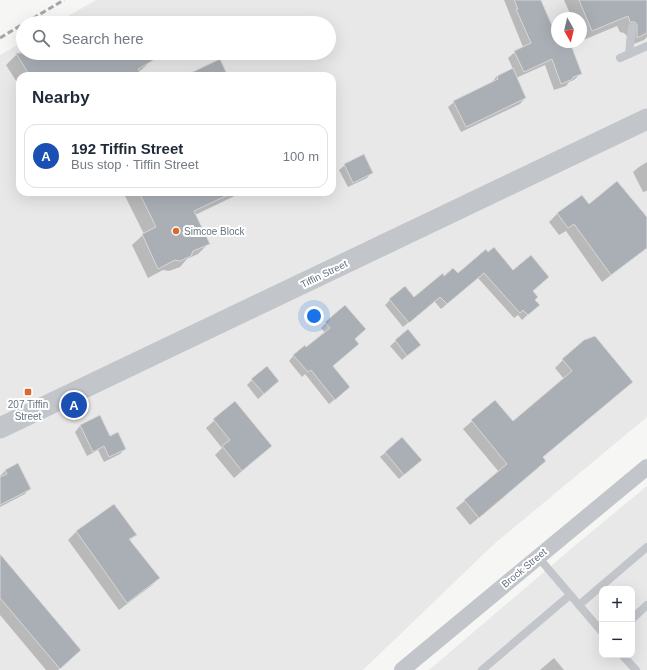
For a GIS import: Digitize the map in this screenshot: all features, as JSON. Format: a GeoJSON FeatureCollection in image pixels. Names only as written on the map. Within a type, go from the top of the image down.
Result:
{"type":"FeatureCollection","features":[{"type":"Feature","properties":{"kind":"street","name":"Tiffin Street"},"geometry":{"type":"LineString","coordinates":[[0,428],[647,119]]}},
{"type":"Feature","properties":{"kind":"street","name":"Brock Street"},"geometry":{"type":"LineString","coordinates":[[402,670],[647,467]]}},
{"type":"Feature","properties":{"kind":"lane"},"geometry":{"type":"LineString","coordinates":[[629,54],[632,27]]}},
{"type":"Feature","properties":{"kind":"lane"},"geometry":{"type":"LineString","coordinates":[[620,58],[647,46]]}},
{"type":"Feature","properties":{"kind":"lane"},"geometry":{"type":"LineString","coordinates":[[579,605],[647,547]]}},
{"type":"Feature","properties":{"kind":"lane"},"geometry":{"type":"LineString","coordinates":[[538,557],[599,628]]}},
{"type":"Feature","properties":{"kind":"lane"},"geometry":{"type":"LineString","coordinates":[[482,670],[570,595]]}},
{"type":"Feature","properties":{"kind":"lane"},"geometry":{"type":"LineString","coordinates":[[635,616],[647,605]]}},
{"type":"Feature","properties":{"kind":"lane"},"geometry":{"type":"LineString","coordinates":[[625,658],[636,670]]}},
{"type":"Feature","properties":{"kind":"shaded area"},"geometry":{"type":"Polygon","coordinates":[[[96,0],[647,0],[647,417],[493,545],[363,670],[0,670],[0,55],[16,46],[16,60],[336,60],[336,16],[68,16],[96,0]]]}},
{"type":"Feature","properties":{"kind":"shaded area"},"geometry":{"type":"Polygon","coordinates":[[[647,486],[647,670],[429,670],[578,543],[647,486]]]}},
{"type":"Feature","properties":{"kind":"building"},"geometry":{"type":"Polygon","coordinates":[[[514,0],[541,0],[551,23],[551,48],[572,48],[582,74],[561,84],[552,59],[524,72],[514,51],[531,43],[516,9],[518,9],[514,0]]]}},
{"type":"Feature","properties":{"kind":"building"},"geometry":{"type":"Polygon","coordinates":[[[579,0],[647,0],[647,33],[637,38],[637,25],[635,22],[630,22],[628,16],[592,31],[587,19],[587,12],[584,12],[579,0]]]}},
{"type":"Feature","properties":{"kind":"building"},"geometry":{"type":"Polygon","coordinates":[[[20,60],[154,60],[138,69],[140,72],[28,72],[20,60]]]}},
{"type":"Feature","properties":{"kind":"building"},"geometry":{"type":"Polygon","coordinates":[[[220,60],[226,72],[192,72],[220,60]]]}},
{"type":"Feature","properties":{"kind":"building"},"geometry":{"type":"Polygon","coordinates":[[[513,68],[526,98],[466,127],[453,101],[498,79],[497,76],[513,68]]]}},
{"type":"Feature","properties":{"kind":"building"},"geometry":{"type":"Polygon","coordinates":[[[364,154],[373,173],[353,183],[344,164],[364,154]]]}},
{"type":"Feature","properties":{"kind":"building"},"geometry":{"type":"Polygon","coordinates":[[[617,181],[647,217],[647,248],[611,275],[574,224],[568,228],[557,213],[582,195],[589,204],[617,181]]]}},
{"type":"Feature","properties":{"kind":"building","name":"Simcoe Block"},"geometry":{"type":"Polygon","coordinates":[[[141,196],[226,196],[194,211],[210,244],[193,251],[191,256],[180,261],[175,260],[158,269],[142,234],[156,227],[141,196]]]}},
{"type":"Feature","properties":{"kind":"building"},"geometry":{"type":"Polygon","coordinates":[[[494,247],[513,270],[531,255],[549,277],[533,291],[538,297],[535,300],[540,305],[528,315],[523,310],[520,313],[484,273],[447,304],[440,297],[409,323],[389,299],[405,286],[414,297],[443,273],[444,276],[453,268],[458,273],[486,249],[488,252],[494,247]]]}},
{"type":"Feature","properties":{"kind":"building"},"geometry":{"type":"Polygon","coordinates":[[[345,305],[366,329],[355,339],[359,344],[333,366],[350,387],[335,400],[311,370],[308,372],[293,355],[305,345],[306,347],[330,328],[325,322],[345,305]]]}},
{"type":"Feature","properties":{"kind":"building"},"geometry":{"type":"Polygon","coordinates":[[[408,329],[421,345],[407,356],[395,340],[408,329]]]}},
{"type":"Feature","properties":{"kind":"building"},"geometry":{"type":"Polygon","coordinates":[[[595,336],[633,382],[543,457],[546,461],[479,518],[464,500],[507,464],[471,420],[495,400],[513,421],[572,371],[562,359],[584,340],[595,336]]]}},
{"type":"Feature","properties":{"kind":"building"},"geometry":{"type":"Polygon","coordinates":[[[267,366],[279,381],[264,394],[251,379],[267,366]]]}},
{"type":"Feature","properties":{"kind":"building"},"geometry":{"type":"Polygon","coordinates":[[[235,401],[272,446],[242,471],[222,446],[230,440],[213,419],[235,401]]]}},
{"type":"Feature","properties":{"kind":"building"},"geometry":{"type":"Polygon","coordinates":[[[100,415],[110,436],[118,432],[126,449],[109,457],[104,446],[93,452],[80,425],[100,415]]]}},
{"type":"Feature","properties":{"kind":"building"},"geometry":{"type":"Polygon","coordinates":[[[402,437],[422,460],[404,475],[385,452],[402,437]]]}},
{"type":"Feature","properties":{"kind":"building"},"geometry":{"type":"Polygon","coordinates":[[[18,463],[31,489],[0,505],[0,477],[7,474],[5,470],[18,463]]]}},
{"type":"Feature","properties":{"kind":"building"},"geometry":{"type":"Polygon","coordinates":[[[114,504],[137,535],[129,539],[160,578],[127,603],[76,531],[114,504]]]}},
{"type":"Feature","properties":{"kind":"building"},"geometry":{"type":"Polygon","coordinates":[[[0,554],[81,650],[60,669],[0,598],[0,554]]]}},
{"type":"Feature","properties":{"kind":"railway"},"geometry":{"type":"LineString","coordinates":[[37,16],[64,0]]}},
{"type":"Feature","properties":{"kind":"railway"},"geometry":{"type":"LineString","coordinates":[[0,38],[16,28]]}},
{"type":"Feature","properties":{"kind":"place","name":"Simcoe Block"},"geometry":{"type":"Point","coordinates":[176,231]}},
{"type":"Feature","properties":{"kind":"place","name":"207 Tiffin Street"},"geometry":{"type":"Point","coordinates":[28,392]}},
{"type":"Feature","properties":{"kind":"place","name":"192 Tiffin Street"},"geometry":{"type":"Point","coordinates":[74,405]}}]}
